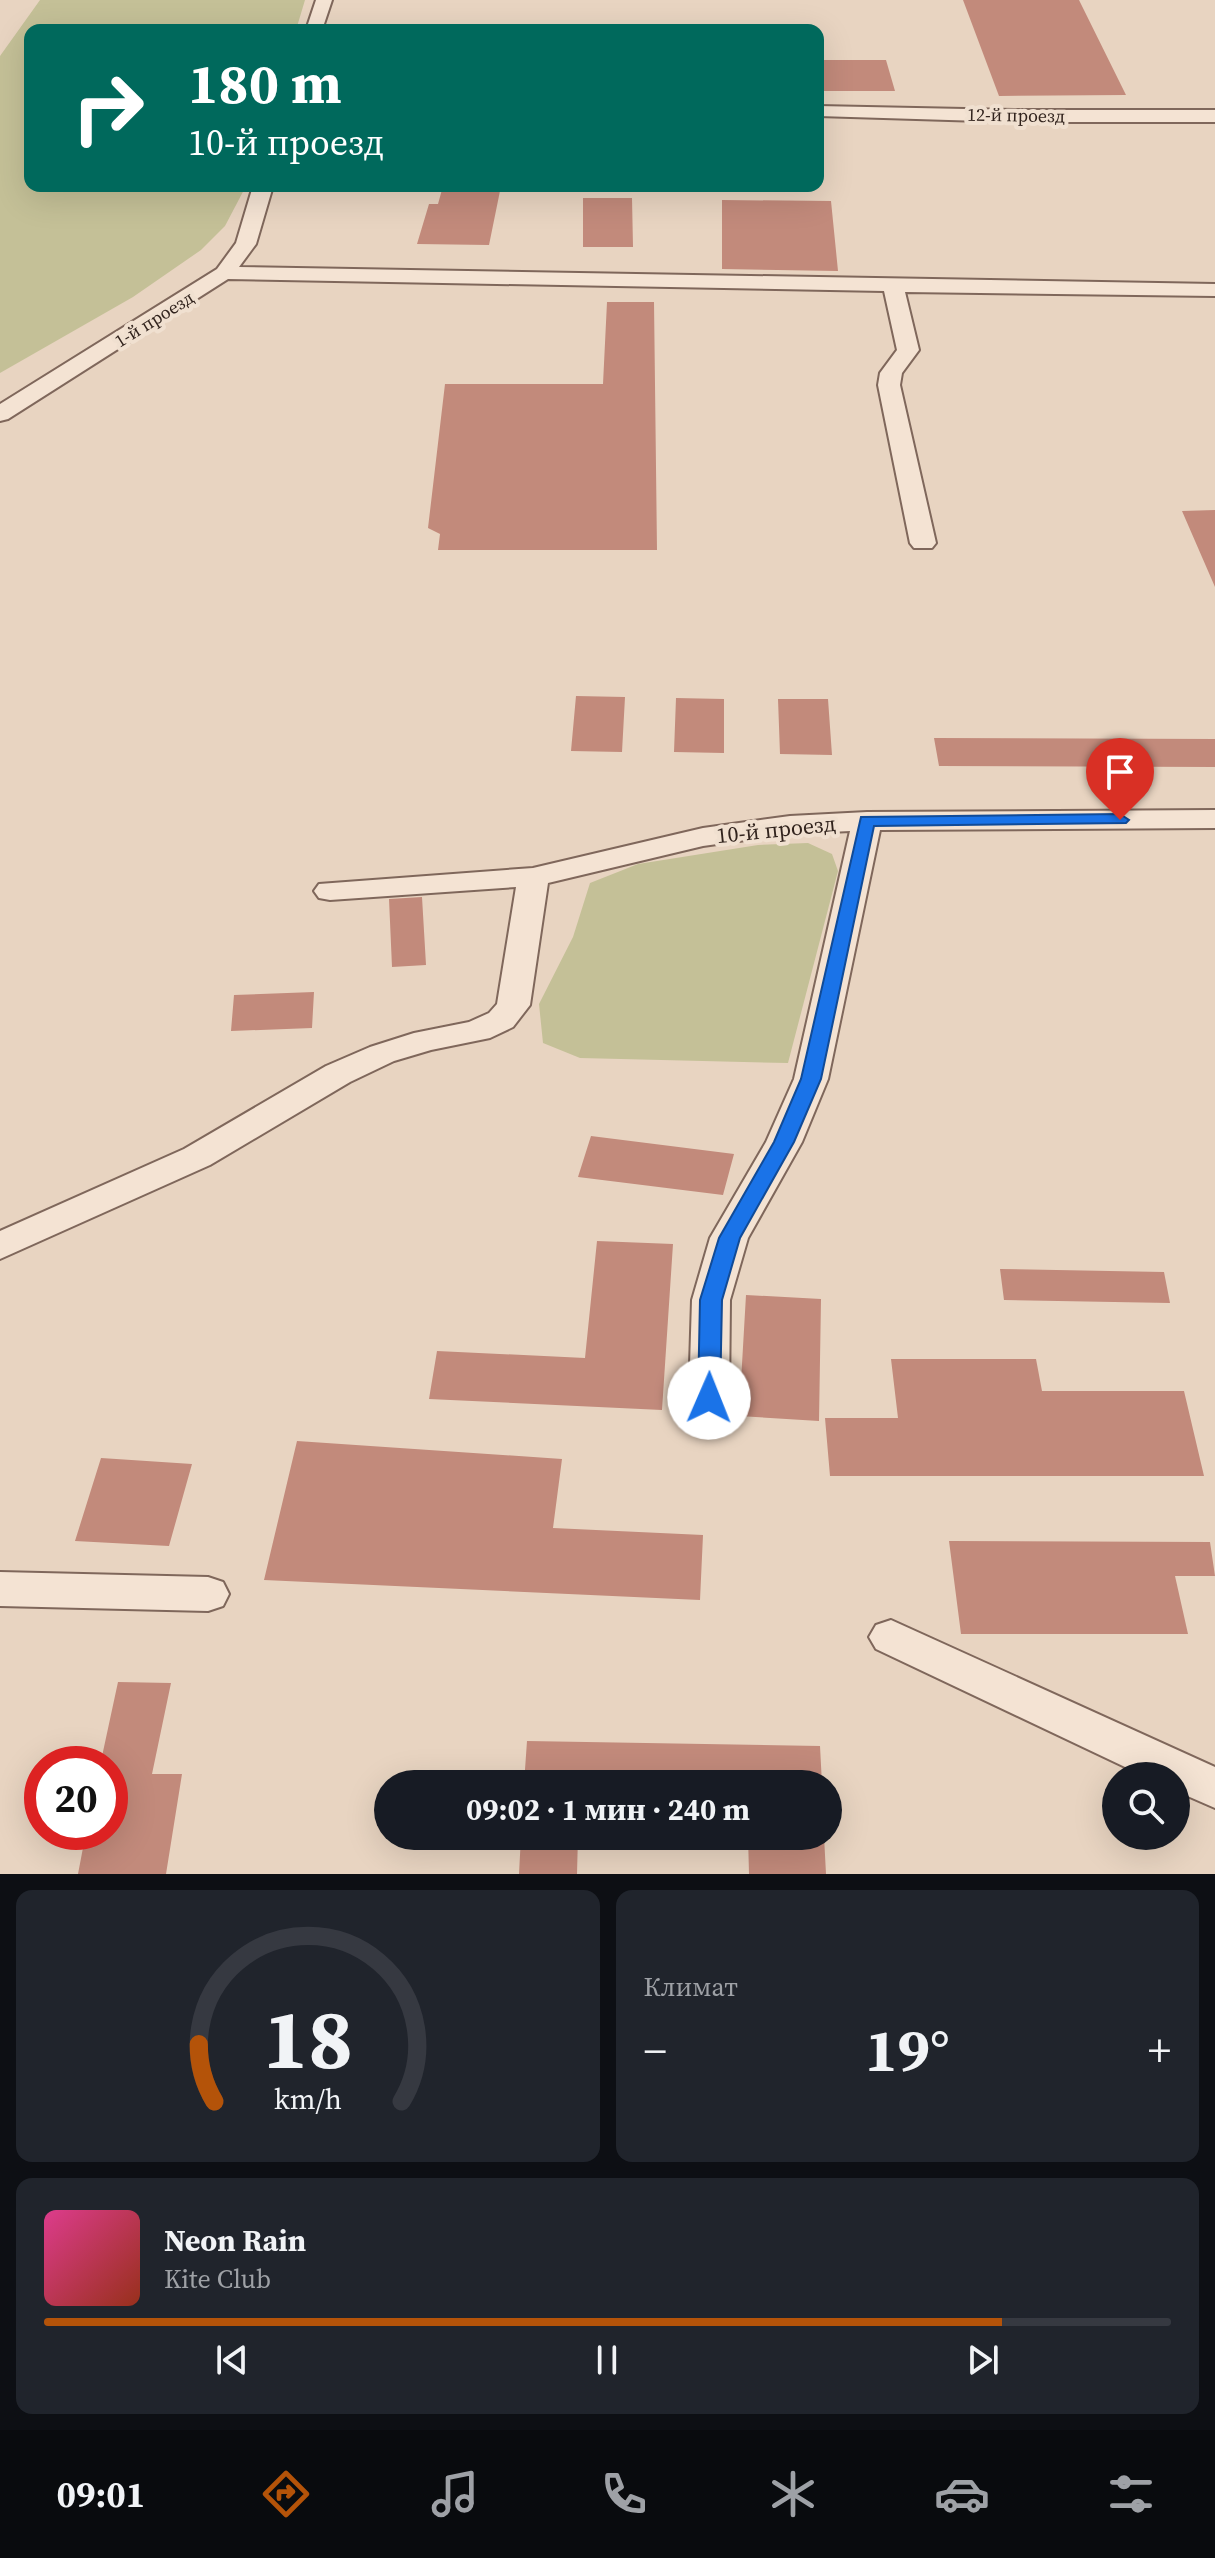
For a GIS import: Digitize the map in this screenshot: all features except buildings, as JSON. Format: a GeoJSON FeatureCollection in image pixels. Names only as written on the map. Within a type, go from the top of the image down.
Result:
{"type":"FeatureCollection","features":[{"type":"Feature","properties":{"kind":"street"},"geometry":{"type":"LineString","coordinates":[[316,24],[324,0]]}},
{"type":"Feature","properties":{"kind":"street","name":"12-й проезд"},"geometry":{"type":"LineString","coordinates":[[824,111],[1014,116],[1215,116]]}},
{"type":"Feature","properties":{"kind":"street","name":"1-й проезд"},"geometry":{"type":"LineString","coordinates":[[0,414],[224,273],[246,244],[261,192]]}},
{"type":"Feature","properties":{"kind":"street"},"geometry":{"type":"LineString","coordinates":[[224,273],[1215,290]]}},
{"type":"Feature","properties":{"kind":"street"},"geometry":{"type":"LineString","coordinates":[[893,285],[908,350],[891,373],[889,385],[923,543]]}},
{"type":"Feature","properties":{"kind":"street","name":"10-й проезд"},"geometry":{"type":"LineString","coordinates":[[330,891],[533,877],[703,837],[790,825],[867,821],[1215,819]]}},
{"type":"Feature","properties":{"kind":"street"},"geometry":{"type":"LineString","coordinates":[[709,1398],[711,1300],[729,1238],[784,1142],[811,1079],[867,821]]}},
{"type":"Feature","properties":{"kind":"street"},"geometry":{"type":"LineString","coordinates":[[0,1246],[197,1157],[367,1060],[426,1040],[478,1031],[501,1020],[513,1005],[533,877]]}},
{"type":"Feature","properties":{"kind":"street"},"geometry":{"type":"LineString","coordinates":[[0,1589],[208,1594]]}},
{"type":"Feature","properties":{"kind":"street"},"geometry":{"type":"LineString","coordinates":[[891,1637],[1215,1788]]}},
{"type":"Feature","properties":{"kind":"shaded area"},"geometry":{"type":"Polygon","coordinates":[[[40,0],[305,0],[298,24],[24,24],[24,192],[243,192],[225,226],[201,250],[133,297],[0,373],[0,56],[40,0]]]}},
{"type":"Feature","properties":{"kind":"shaded area"},"geometry":{"type":"Polygon","coordinates":[[[808,843],[832,854],[838,871],[788,1063],[580,1058],[543,1043],[539,1004],[573,937],[590,883],[638,864],[758,845],[808,843]]]}},
{"type":"Feature","properties":{"kind":"route"},"geometry":{"type":"LineString","coordinates":[[709,1398],[711,1300],[729,1238],[784,1142],[811,1079],[835,956],[867,821],[1120,820]]}}]}
